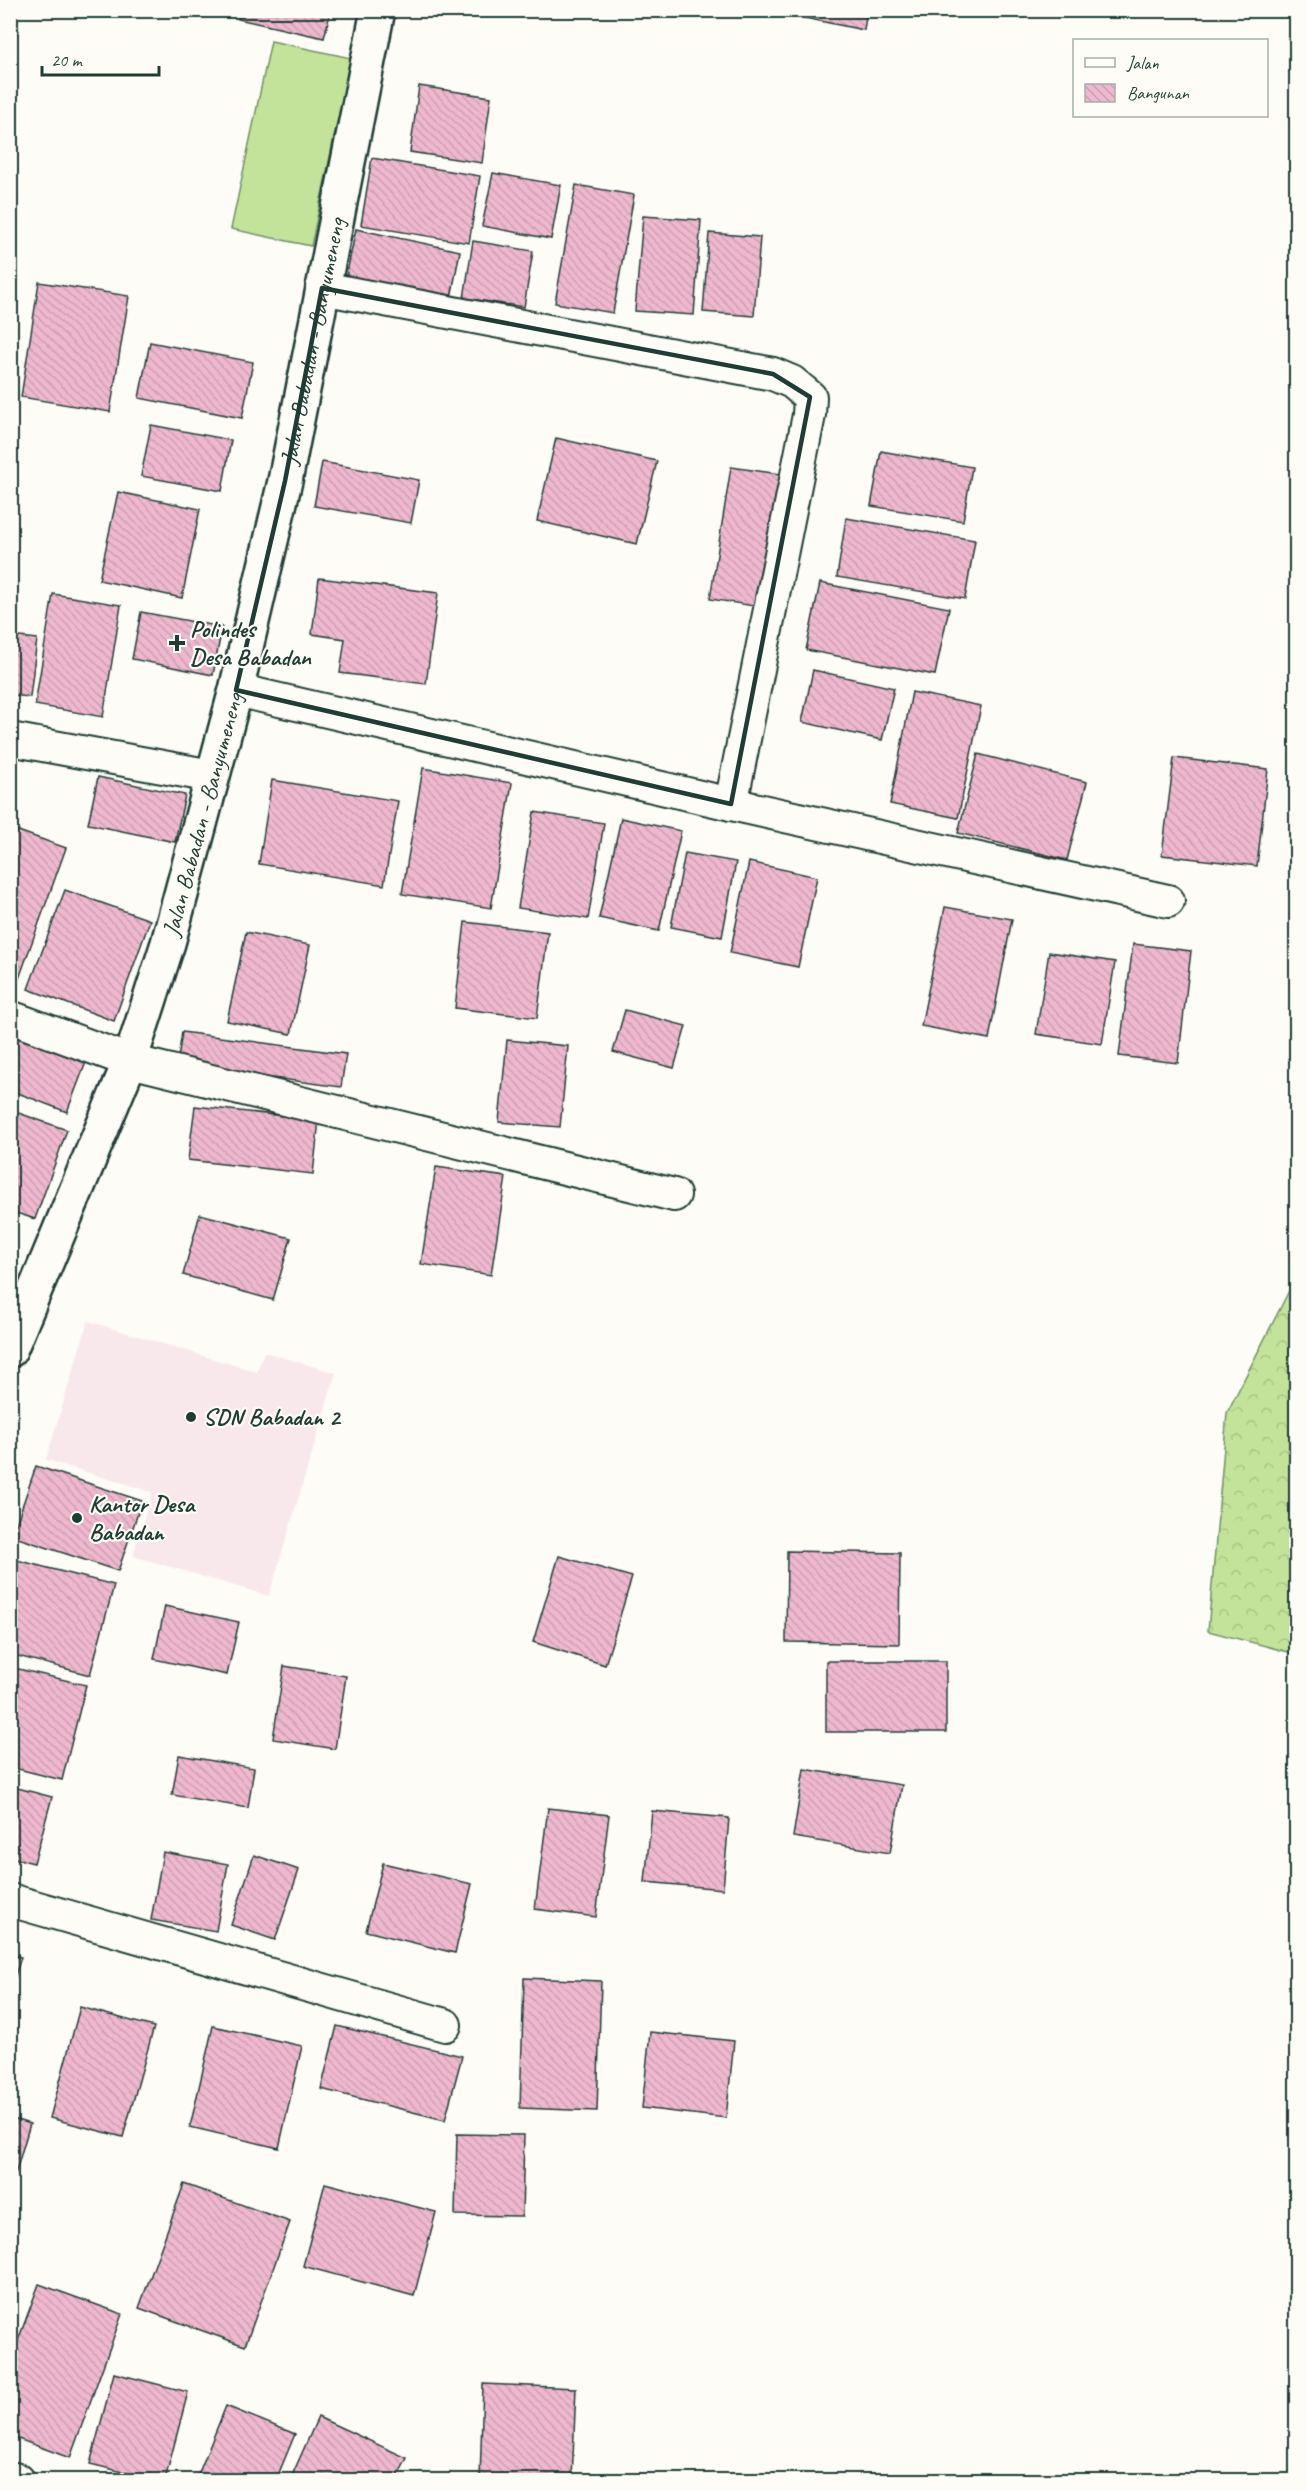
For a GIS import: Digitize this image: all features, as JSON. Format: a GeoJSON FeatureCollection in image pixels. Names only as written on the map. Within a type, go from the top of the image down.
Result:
{"type":"FeatureCollection","features":[{"type":"Feature","properties":{"kind":"street","name":"Jalan Babadan - Banyumeneng"},"geometry":{"type":"LineString","coordinates":[[10,1350],[130,1061],[168,943],[236,690],[285,481],[378,10]]}},
{"type":"Feature","properties":{"kind":"street"},"geometry":{"type":"LineString","coordinates":[[322,288],[772,374],[792,382],[810,397],[809,416],[730,804]]}},
{"type":"Feature","properties":{"kind":"street"},"geometry":{"type":"LineString","coordinates":[[236,690],[730,804],[1168,901]]}},
{"type":"Feature","properties":{"kind":"street"},"geometry":{"type":"LineString","coordinates":[[10,739],[212,776]]}},
{"type":"Feature","properties":{"kind":"street"},"geometry":{"type":"LineString","coordinates":[[10,1017],[130,1061],[674,1196]]}},
{"type":"Feature","properties":{"kind":"street"},"geometry":{"type":"LineString","coordinates":[[10,1900],[445,2025]]}},
{"type":"Feature","properties":{"kind":"street"},"geometry":{"type":"LineString","coordinates":[[10,2478],[18,2481]]}},
{"type":"Feature","properties":{"kind":"highlighted area"},"geometry":{"type":"Polygon","coordinates":[[[322,288],[773,374],[810,397],[731,804],[236,690],[285,481],[322,288]]]}},
{"type":"Feature","properties":{"kind":"shaded area","name":"SDN Babadan 2"},"geometry":{"type":"Polygon","coordinates":[[[88,1321],[257,1372],[264,1352],[336,1373],[269,1596],[133,1556],[152,1492],[46,1460],[88,1321]]]}},
{"type":"Feature","properties":{"kind":"green space"},"geometry":{"type":"Polygon","coordinates":[[[271,41],[351,58],[311,246],[231,229],[271,41]]]}},
{"type":"Feature","properties":{"kind":"green space"},"geometry":{"type":"Polygon","coordinates":[[[1296,1277],[1296,1654],[1208,1631],[1227,1413],[1296,1277]]]}},
{"type":"Feature","properties":{"kind":"building"},"geometry":{"type":"Polygon","coordinates":[[[240,10],[331,10],[324,38],[238,19],[240,10]]]}},
{"type":"Feature","properties":{"kind":"building"},"geometry":{"type":"Polygon","coordinates":[[[766,10],[867,10],[864,30],[766,10]]]}},
{"type":"Feature","properties":{"kind":"building"},"geometry":{"type":"Polygon","coordinates":[[[419,86],[491,97],[482,163],[410,152],[419,86]]]}},
{"type":"Feature","properties":{"kind":"building"},"geometry":{"type":"Polygon","coordinates":[[[372,158],[480,176],[469,243],[361,225],[372,158]]]}},
{"type":"Feature","properties":{"kind":"building"},"geometry":{"type":"Polygon","coordinates":[[[493,173],[561,185],[551,239],[482,226],[493,173]]]}},
{"type":"Feature","properties":{"kind":"building"},"geometry":{"type":"Polygon","coordinates":[[[576,185],[634,195],[613,313],[555,303],[576,185]]]}},
{"type":"Feature","properties":{"kind":"building"},"geometry":{"type":"Polygon","coordinates":[[[643,216],[701,220],[694,315],[635,311],[643,216]]]}},
{"type":"Feature","properties":{"kind":"building"},"geometry":{"type":"Polygon","coordinates":[[[356,229],[460,251],[451,298],[346,277],[356,229]]]}},
{"type":"Feature","properties":{"kind":"building"},"geometry":{"type":"Polygon","coordinates":[[[709,233],[760,237],[754,316],[703,312],[709,233]]]}},
{"type":"Feature","properties":{"kind":"building"},"geometry":{"type":"Polygon","coordinates":[[[473,241],[533,251],[524,307],[464,298],[473,241]]]}},
{"type":"Feature","properties":{"kind":"building"},"geometry":{"type":"Polygon","coordinates":[[[39,282],[129,296],[110,412],[21,397],[39,282]]]}},
{"type":"Feature","properties":{"kind":"building"},"geometry":{"type":"Polygon","coordinates":[[[150,342],[253,362],[242,418],[139,398],[150,342]]]}},
{"type":"Feature","properties":{"kind":"building"},"geometry":{"type":"Polygon","coordinates":[[[151,425],[231,440],[222,491],[141,476],[151,425]]]}},
{"type":"Feature","properties":{"kind":"building"},"geometry":{"type":"Polygon","coordinates":[[[556,438],[657,461],[637,544],[537,521],[556,438]]]}},
{"type":"Feature","properties":{"kind":"building"},"geometry":{"type":"Polygon","coordinates":[[[881,451],[972,467],[963,521],[871,506],[881,451]]]}},
{"type":"Feature","properties":{"kind":"building"},"geometry":{"type":"Polygon","coordinates":[[[322,462],[419,480],[411,523],[314,506],[322,462]]]}},
{"type":"Feature","properties":{"kind":"building"},"geometry":{"type":"Polygon","coordinates":[[[731,467],[780,474],[760,607],[710,599],[731,467]]]}},
{"type":"Feature","properties":{"kind":"building"},"geometry":{"type":"Polygon","coordinates":[[[118,492],[200,509],[182,598],[99,580],[118,492]]]}},
{"type":"Feature","properties":{"kind":"building"},"geometry":{"type":"Polygon","coordinates":[[[846,518],[975,540],[965,599],[837,577],[846,518]]]}},
{"type":"Feature","properties":{"kind":"building"},"geometry":{"type":"Polygon","coordinates":[[[319,578],[438,593],[426,684],[340,673],[345,639],[312,634],[319,578]]]}},
{"type":"Feature","properties":{"kind":"building"},"geometry":{"type":"Polygon","coordinates":[[[820,583],[949,608],[935,675],[806,650],[820,583]]]}},
{"type":"Feature","properties":{"kind":"building"},"geometry":{"type":"Polygon","coordinates":[[[53,594],[121,605],[103,717],[35,705],[53,594]]]}},
{"type":"Feature","properties":{"kind":"building","name":"Polindes Desa Babadan"},"geometry":{"type":"Polygon","coordinates":[[[141,612],[222,627],[213,675],[132,659],[141,612]]]}},
{"type":"Feature","properties":{"kind":"building"},"geometry":{"type":"Polygon","coordinates":[[[10,636],[37,639],[30,697],[10,695],[10,636]]]}},
{"type":"Feature","properties":{"kind":"building"},"geometry":{"type":"Polygon","coordinates":[[[813,670],[894,688],[882,740],[802,722],[813,670]]]}},
{"type":"Feature","properties":{"kind":"building"},"geometry":{"type":"Polygon","coordinates":[[[912,692],[981,706],[958,818],[890,804],[912,692]]]}},
{"type":"Feature","properties":{"kind":"building"},"geometry":{"type":"Polygon","coordinates":[[[978,754],[1087,782],[1067,860],[958,833],[978,754]]]}},
{"type":"Feature","properties":{"kind":"building"},"geometry":{"type":"Polygon","coordinates":[[[1174,758],[1268,769],[1257,866],[1162,855],[1174,758]]]}},
{"type":"Feature","properties":{"kind":"building"},"geometry":{"type":"Polygon","coordinates":[[[423,768],[512,783],[491,908],[402,894],[423,768]]]}},
{"type":"Feature","properties":{"kind":"building"},"geometry":{"type":"Polygon","coordinates":[[[98,777],[185,795],[175,842],[88,824],[98,777]]]}},
{"type":"Feature","properties":{"kind":"building"},"geometry":{"type":"Polygon","coordinates":[[[272,780],[398,801],[384,885],[259,864],[272,780]]]}},
{"type":"Feature","properties":{"kind":"building"},"geometry":{"type":"Polygon","coordinates":[[[534,812],[604,823],[588,919],[518,908],[534,812]]]}},
{"type":"Feature","properties":{"kind":"building"},"geometry":{"type":"Polygon","coordinates":[[[621,818],[681,831],[659,931],[599,918],[621,818]]]}},
{"type":"Feature","properties":{"kind":"building"},"geometry":{"type":"Polygon","coordinates":[[[10,828],[66,848],[17,984],[10,981],[10,828]]]}},
{"type":"Feature","properties":{"kind":"building"},"geometry":{"type":"Polygon","coordinates":[[[685,853],[736,862],[722,937],[671,927],[685,853]]]}},
{"type":"Feature","properties":{"kind":"building"},"geometry":{"type":"Polygon","coordinates":[[[749,862],[817,877],[798,967],[730,953],[749,862]]]}},
{"type":"Feature","properties":{"kind":"building"},"geometry":{"type":"Polygon","coordinates":[[[65,890],[150,920],[114,1021],[28,989],[65,890]]]}},
{"type":"Feature","properties":{"kind":"building"},"geometry":{"type":"Polygon","coordinates":[[[945,907],[1012,919],[989,1039],[921,1026],[945,907]]]}},
{"type":"Feature","properties":{"kind":"building"},"geometry":{"type":"Polygon","coordinates":[[[465,922],[548,932],[537,1018],[455,1008],[465,922]]]}},
{"type":"Feature","properties":{"kind":"building"},"geometry":{"type":"Polygon","coordinates":[[[246,932],[310,945],[291,1034],[227,1021],[246,932]]]}},
{"type":"Feature","properties":{"kind":"building"},"geometry":{"type":"Polygon","coordinates":[[[1133,944],[1191,951],[1178,1063],[1119,1056],[1133,944]]]}},
{"type":"Feature","properties":{"kind":"building"},"geometry":{"type":"Polygon","coordinates":[[[1049,952],[1115,962],[1102,1044],[1036,1034],[1049,952]]]}},
{"type":"Feature","properties":{"kind":"building"},"geometry":{"type":"Polygon","coordinates":[[[625,1010],[686,1026],[674,1068],[613,1052],[625,1010]]]}},
{"type":"Feature","properties":{"kind":"building"},"geometry":{"type":"Polygon","coordinates":[[[15,1029],[88,1057],[67,1112],[10,1090],[10,1040],[15,1029]]]}},
{"type":"Feature","properties":{"kind":"building"},"geometry":{"type":"Polygon","coordinates":[[[182,1032],[346,1054],[341,1087],[177,1065],[182,1032]]]}},
{"type":"Feature","properties":{"kind":"building"},"geometry":{"type":"Polygon","coordinates":[[[507,1040],[568,1046],[560,1127],[499,1122],[507,1040]]]}},
{"type":"Feature","properties":{"kind":"building"},"geometry":{"type":"Polygon","coordinates":[[[195,1106],[319,1120],[313,1174],[188,1160],[195,1106]]]}},
{"type":"Feature","properties":{"kind":"building"},"geometry":{"type":"Polygon","coordinates":[[[10,1110],[67,1130],[35,1219],[10,1211],[10,1110]]]}},
{"type":"Feature","properties":{"kind":"building"},"geometry":{"type":"Polygon","coordinates":[[[436,1167],[506,1177],[491,1275],[421,1264],[436,1167]]]}},
{"type":"Feature","properties":{"kind":"building"},"geometry":{"type":"Polygon","coordinates":[[[200,1214],[291,1238],[273,1300],[183,1275],[200,1214]]]}},
{"type":"Feature","properties":{"kind":"building","name":"Kantor Desa Babadan"},"geometry":{"type":"Polygon","coordinates":[[[36,1466],[142,1501],[118,1571],[12,1536],[36,1466]]]}},
{"type":"Feature","properties":{"kind":"building"},"geometry":{"type":"Polygon","coordinates":[[[787,1551],[900,1553],[899,1644],[786,1642],[787,1551]]]}},
{"type":"Feature","properties":{"kind":"building"},"geometry":{"type":"Polygon","coordinates":[[[559,1556],[632,1577],[605,1665],[533,1642],[559,1556]]]}},
{"type":"Feature","properties":{"kind":"building"},"geometry":{"type":"Polygon","coordinates":[[[13,1559],[114,1585],[90,1675],[10,1654],[10,1568],[13,1559]]]}},
{"type":"Feature","properties":{"kind":"building"},"geometry":{"type":"Polygon","coordinates":[[[165,1606],[239,1622],[227,1675],[154,1659],[165,1606]]]}},
{"type":"Feature","properties":{"kind":"building"},"geometry":{"type":"Polygon","coordinates":[[[826,1661],[946,1661],[946,1732],[826,1732],[826,1661]]]}},
{"type":"Feature","properties":{"kind":"building"},"geometry":{"type":"Polygon","coordinates":[[[284,1666],[346,1676],[335,1749],[273,1739],[284,1666]]]}},
{"type":"Feature","properties":{"kind":"building"},"geometry":{"type":"Polygon","coordinates":[[[10,1667],[86,1685],[62,1780],[10,1767],[10,1667]]]}},
{"type":"Feature","properties":{"kind":"building"},"geometry":{"type":"Polygon","coordinates":[[[179,1755],[254,1768],[248,1808],[172,1795],[179,1755]]]}},
{"type":"Feature","properties":{"kind":"building"},"geometry":{"type":"Polygon","coordinates":[[[804,1769],[902,1785],[890,1853],[793,1837],[804,1769]]]}},
{"type":"Feature","properties":{"kind":"building"},"geometry":{"type":"Polygon","coordinates":[[[10,1786],[52,1797],[34,1863],[10,1857],[10,1786]]]}},
{"type":"Feature","properties":{"kind":"building"},"geometry":{"type":"Polygon","coordinates":[[[548,1808],[609,1815],[596,1917],[535,1909],[548,1808]]]}},
{"type":"Feature","properties":{"kind":"building"},"geometry":{"type":"Polygon","coordinates":[[[652,1811],[729,1818],[723,1889],[645,1882],[652,1811]]]}},
{"type":"Feature","properties":{"kind":"building"},"geometry":{"type":"Polygon","coordinates":[[[163,1852],[228,1864],[216,1931],[151,1920],[163,1852]]]}},
{"type":"Feature","properties":{"kind":"building"},"geometry":{"type":"Polygon","coordinates":[[[254,1855],[299,1870],[275,1940],[231,1925],[254,1855]]]}},
{"type":"Feature","properties":{"kind":"building"},"geometry":{"type":"Polygon","coordinates":[[[383,1863],[472,1884],[455,1953],[366,1931],[383,1863]]]}},
{"type":"Feature","properties":{"kind":"building"},"geometry":{"type":"Polygon","coordinates":[[[10,1954],[21,1957],[10,1992],[10,1954]]]}},
{"type":"Feature","properties":{"kind":"building"},"geometry":{"type":"Polygon","coordinates":[[[524,1978],[601,1981],[597,2111],[520,2108],[524,1978]]]}},
{"type":"Feature","properties":{"kind":"building"},"geometry":{"type":"Polygon","coordinates":[[[80,2007],[154,2027],[123,2137],[50,2118],[80,2007]]]}},
{"type":"Feature","properties":{"kind":"building"},"geometry":{"type":"Polygon","coordinates":[[[213,2026],[302,2046],[279,2148],[190,2127],[213,2026]]]}},
{"type":"Feature","properties":{"kind":"building"},"geometry":{"type":"Polygon","coordinates":[[[337,2026],[462,2056],[445,2120],[321,2089],[337,2026]]]}},
{"type":"Feature","properties":{"kind":"building"},"geometry":{"type":"Polygon","coordinates":[[[650,2032],[734,2041],[726,2118],[642,2108],[650,2032]]]}},
{"type":"Feature","properties":{"kind":"building"},"geometry":{"type":"Polygon","coordinates":[[[10,2118],[30,2124],[14,2178],[10,2177],[10,2118]]]}},
{"type":"Feature","properties":{"kind":"building"},"geometry":{"type":"Polygon","coordinates":[[[457,2134],[524,2135],[522,2216],[455,2215],[457,2134]]]}},
{"type":"Feature","properties":{"kind":"building"},"geometry":{"type":"Polygon","coordinates":[[[325,2183],[436,2212],[414,2296],[303,2266],[325,2183]]]}},
{"type":"Feature","properties":{"kind":"building"},"geometry":{"type":"Polygon","coordinates":[[[184,2184],[290,2222],[245,2346],[139,2308],[184,2184]]]}},
{"type":"Feature","properties":{"kind":"building"},"geometry":{"type":"Polygon","coordinates":[[[39,2284],[122,2314],[70,2458],[10,2436],[10,2362],[39,2284]]]}},
{"type":"Feature","properties":{"kind":"building"},"geometry":{"type":"Polygon","coordinates":[[[114,2373],[188,2392],[165,2480],[156,2480],[90,2464],[114,2373]]]}},
{"type":"Feature","properties":{"kind":"building"},"geometry":{"type":"Polygon","coordinates":[[[483,2384],[576,2388],[572,2480],[480,2480],[483,2384]]]}},
{"type":"Feature","properties":{"kind":"building"},"geometry":{"type":"Polygon","coordinates":[[[226,2406],[295,2434],[276,2480],[196,2480],[226,2406]]]}},
{"type":"Feature","properties":{"kind":"building"},"geometry":{"type":"Polygon","coordinates":[[[318,2417],[407,2458],[396,2480],[290,2480],[318,2417]]]}},
{"type":"Feature","properties":{"kind":"place","name":"Polindes Desa Babadan"},"geometry":{"type":"Point","coordinates":[177,643]}},
{"type":"Feature","properties":{"kind":"place","name":"SDN Babadan 2"},"geometry":{"type":"Point","coordinates":[191,1417]}},
{"type":"Feature","properties":{"kind":"place","name":"Kantor Desa Babadan"},"geometry":{"type":"Point","coordinates":[77,1518]}}]}
